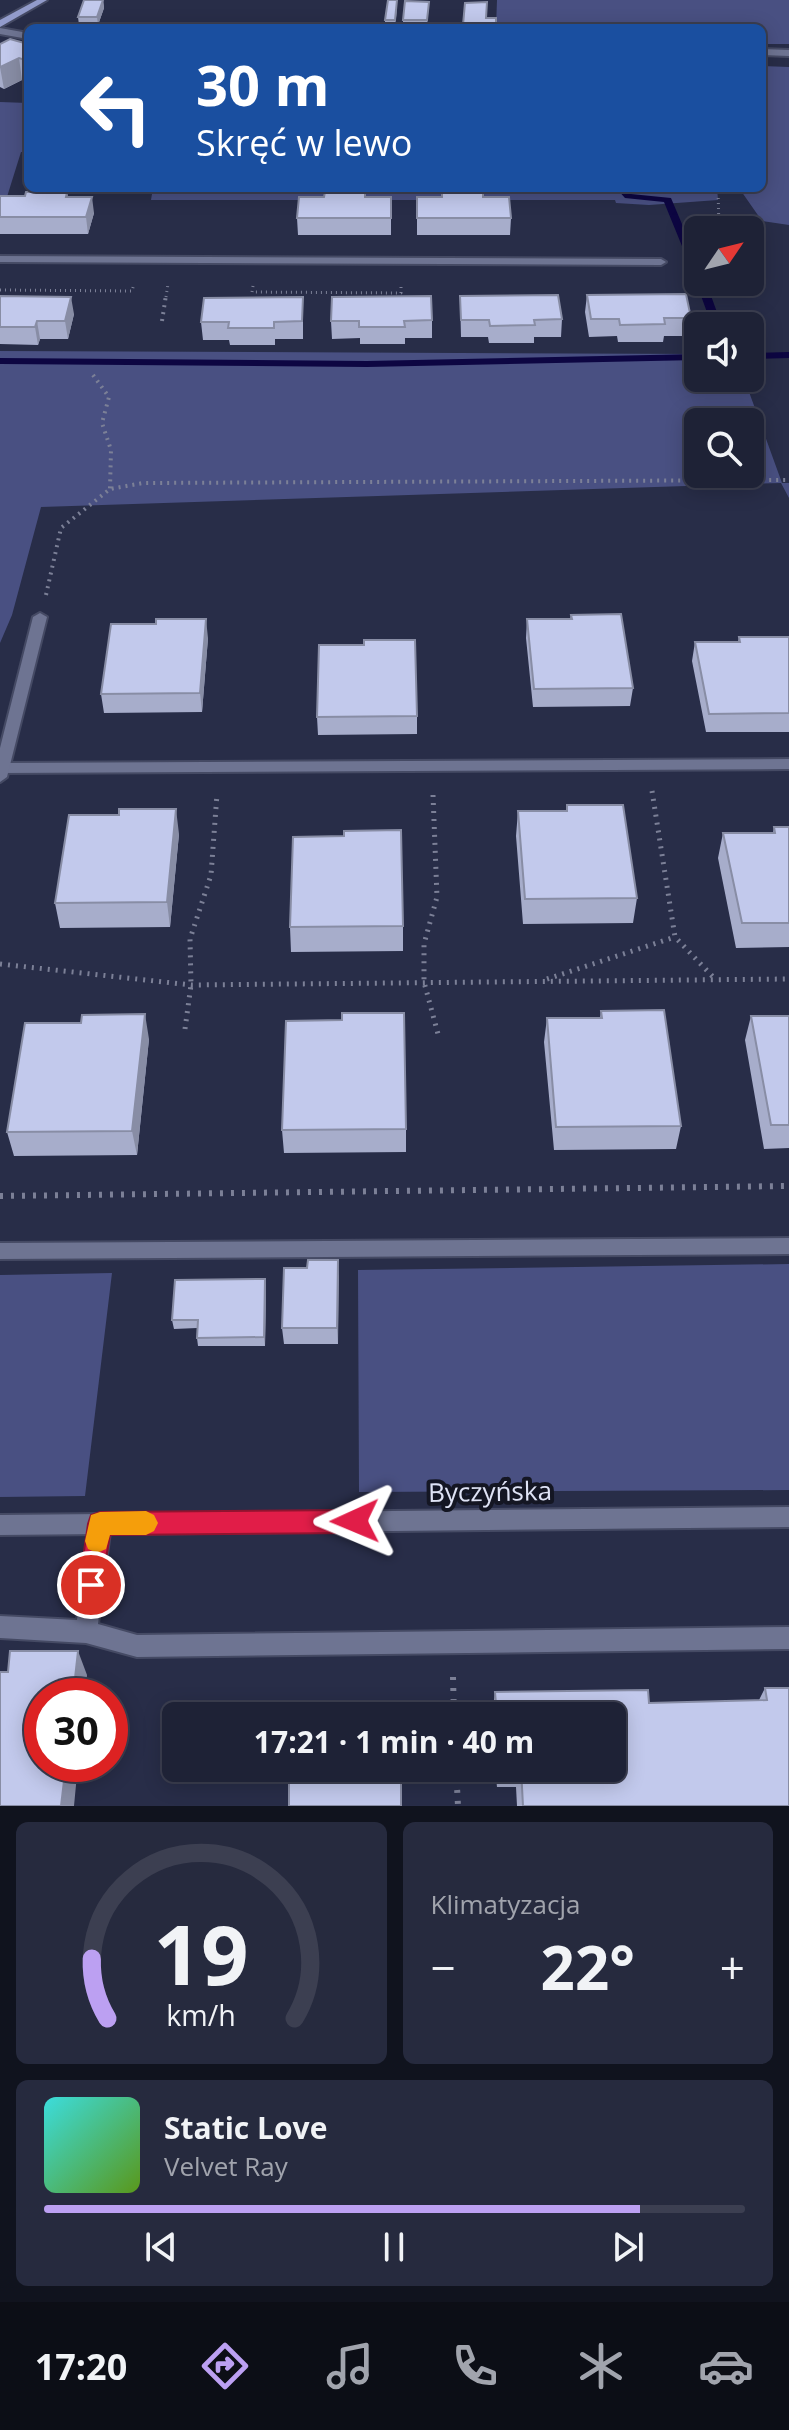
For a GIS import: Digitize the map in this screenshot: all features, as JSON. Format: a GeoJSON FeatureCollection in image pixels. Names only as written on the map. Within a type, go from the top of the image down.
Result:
{"type":"FeatureCollection","features":[{"type":"Feature","properties":{"kind":"street"},"geometry":{"type":"LineString","coordinates":[[0,24],[43,0]]}},
{"type":"Feature","properties":{"kind":"street"},"geometry":{"type":"LineString","coordinates":[[0,31],[24,35]]}},
{"type":"Feature","properties":{"kind":"street"},"geometry":{"type":"LineString","coordinates":[[766,52],[789,53]]}},
{"type":"Feature","properties":{"kind":"street"},"geometry":{"type":"LineString","coordinates":[[0,259],[661,262]]}},
{"type":"Feature","properties":{"kind":"street"},"geometry":{"type":"LineString","coordinates":[[40,617],[1,772],[219,767],[789,764]]}},
{"type":"Feature","properties":{"kind":"street"},"geometry":{"type":"LineString","coordinates":[[0,1251],[789,1246]]}},
{"type":"Feature","properties":{"kind":"street","name":"Byczyńska"},"geometry":{"type":"LineString","coordinates":[[0,1525],[789,1517]]}},
{"type":"Feature","properties":{"kind":"street"},"geometry":{"type":"LineString","coordinates":[[86,1632],[100,1524]]}},
{"type":"Feature","properties":{"kind":"street"},"geometry":{"type":"LineString","coordinates":[[0,1627],[86,1632],[137,1646],[789,1638]]}},
{"type":"Feature","properties":{"kind":"path"},"geometry":{"type":"LineString","coordinates":[[718,192],[719,216]]}},
{"type":"Feature","properties":{"kind":"path"},"geometry":{"type":"LineString","coordinates":[[162,321],[166,280]]}},
{"type":"Feature","properties":{"kind":"path"},"geometry":{"type":"LineString","coordinates":[[262,302],[263,292]]}},
{"type":"Feature","properties":{"kind":"path"},"geometry":{"type":"LineString","coordinates":[[389,293],[389,302]]}},
{"type":"Feature","properties":{"kind":"path"},"geometry":{"type":"LineString","coordinates":[[93,375],[109,395],[111,404],[102,423],[111,450],[110,489]]}},
{"type":"Feature","properties":{"kind":"path"},"geometry":{"type":"LineString","coordinates":[[40,617],[61,528],[110,489],[143,483],[789,480]]}},
{"type":"Feature","properties":{"kind":"path"},"geometry":{"type":"LineString","coordinates":[[647,765],[675,937],[715,980]]}},
{"type":"Feature","properties":{"kind":"path"},"geometry":{"type":"LineString","coordinates":[[432,766],[437,897],[424,944],[424,982],[438,1034]]}},
{"type":"Feature","properties":{"kind":"path"},"geometry":{"type":"LineString","coordinates":[[185,1029],[191,985],[190,939],[211,875],[219,767]]}},
{"type":"Feature","properties":{"kind":"path"},"geometry":{"type":"LineString","coordinates":[[541,981],[675,937]]}},
{"type":"Feature","properties":{"kind":"path"},"geometry":{"type":"LineString","coordinates":[[0,964],[191,985],[789,979]]}},
{"type":"Feature","properties":{"kind":"path"},"geometry":{"type":"LineString","coordinates":[[0,1196],[789,1186]]}},
{"type":"Feature","properties":{"kind":"path"},"geometry":{"type":"LineString","coordinates":[[457,1782],[458,1806]]}},
{"type":"Feature","properties":{"kind":"shaded area"},"geometry":{"type":"Polygon","coordinates":[[[497,0],[789,0],[789,44],[766,44],[766,24],[496,24],[497,0]]]}},
{"type":"Feature","properties":{"kind":"shaded area"},"geometry":{"type":"Polygon","coordinates":[[[766,66],[789,67],[789,225],[764,221],[764,216],[759,216],[742,192],[766,192],[766,66]]]}},
{"type":"Feature","properties":{"kind":"shaded area"},"geometry":{"type":"Polygon","coordinates":[[[0,102],[24,103],[24,152],[21,152],[6,200],[0,200],[0,102]]]}},
{"type":"Feature","properties":{"kind":"shaded area"},"geometry":{"type":"Polygon","coordinates":[[[152,192],[717,192],[718,200],[649,205],[616,203],[615,200],[151,200],[152,192]]]}},
{"type":"Feature","properties":{"kind":"shaded area"},"geometry":{"type":"Polygon","coordinates":[[[0,351],[684,354],[684,392],[749,392],[755,408],[684,408],[684,486],[41,507],[12,615],[0,643],[0,351]]]}},
{"type":"Feature","properties":{"kind":"shaded area"},"geometry":{"type":"Polygon","coordinates":[[[764,433],[782,483],[789,483],[789,498],[781,483],[764,484],[764,433]]]}},
{"type":"Feature","properties":{"kind":"shaded area"},"geometry":{"type":"Polygon","coordinates":[[[789,1264],[789,1490],[359,1492],[358,1270],[789,1264]]]}},
{"type":"Feature","properties":{"kind":"shaded area"},"geometry":{"type":"Polygon","coordinates":[[[112,1273],[85,1496],[0,1497],[0,1275],[112,1273]]]}},
{"type":"Feature","properties":{"kind":"building"},"geometry":{"type":"Polygon","coordinates":[[[84,0],[103,0],[97,17],[78,17],[84,0]]]}},
{"type":"Feature","properties":{"kind":"building"},"geometry":{"type":"Polygon","coordinates":[[[388,0],[397,0],[395,20],[385,20],[388,0]]]}},
{"type":"Feature","properties":{"kind":"building"},"geometry":{"type":"Polygon","coordinates":[[[405,1],[429,2],[427,20],[403,20],[405,1]]]}},
{"type":"Feature","properties":{"kind":"building"},"geometry":{"type":"Polygon","coordinates":[[[487,2],[486,18],[496,18],[496,24],[463,24],[465,3],[487,2]]]}},
{"type":"Feature","properties":{"kind":"building"},"geometry":{"type":"Polygon","coordinates":[[[10,39],[24,43],[24,60],[19,58],[0,67],[0,44],[10,39]]]}},
{"type":"Feature","properties":{"kind":"building"},"geometry":{"type":"Polygon","coordinates":[[[26,192],[67,192],[66,197],[92,197],[86,217],[0,217],[0,196],[25,196],[26,192]]]}},
{"type":"Feature","properties":{"kind":"building"},"geometry":{"type":"Polygon","coordinates":[[[325,192],[365,192],[365,197],[391,197],[391,218],[297,218],[299,197],[324,197],[325,192]]]}},
{"type":"Feature","properties":{"kind":"building"},"geometry":{"type":"Polygon","coordinates":[[[442,192],[483,192],[483,197],[509,197],[511,218],[417,218],[417,197],[442,197],[442,192]]]}},
{"type":"Feature","properties":{"kind":"building"},"geometry":{"type":"Polygon","coordinates":[[[684,294],[690,312],[684,312],[684,318],[664,318],[665,324],[620,325],[619,319],[591,319],[587,295],[684,294]]]}},
{"type":"Feature","properties":{"kind":"building"},"geometry":{"type":"Polygon","coordinates":[[[558,295],[562,319],[534,320],[535,325],[490,326],[489,320],[461,320],[460,296],[558,295]]]}},
{"type":"Feature","properties":{"kind":"building"},"geometry":{"type":"Polygon","coordinates":[[[0,296],[71,297],[65,321],[37,321],[35,327],[0,327],[0,296]]]}},
{"type":"Feature","properties":{"kind":"building"},"geometry":{"type":"Polygon","coordinates":[[[431,296],[432,320],[404,321],[405,327],[359,327],[359,321],[331,321],[332,297],[431,296]]]}},
{"type":"Feature","properties":{"kind":"building"},"geometry":{"type":"Polygon","coordinates":[[[303,297],[302,321],[274,322],[274,328],[228,328],[229,322],[201,322],[204,298],[303,297]]]}},
{"type":"Feature","properties":{"kind":"building"},"geometry":{"type":"Polygon","coordinates":[[[621,614],[633,688],[534,689],[527,619],[621,614]]]}},
{"type":"Feature","properties":{"kind":"building"},"geometry":{"type":"Polygon","coordinates":[[[156,619],[206,619],[200,693],[101,694],[111,624],[156,624],[156,619]]]}},
{"type":"Feature","properties":{"kind":"building"},"geometry":{"type":"Polygon","coordinates":[[[739,637],[789,637],[789,713],[709,714],[695,642],[740,642],[739,637]]]}},
{"type":"Feature","properties":{"kind":"building"},"geometry":{"type":"Polygon","coordinates":[[[364,640],[415,640],[417,716],[317,717],[319,645],[364,645],[364,640]]]}},
{"type":"Feature","properties":{"kind":"building"},"geometry":{"type":"Polygon","coordinates":[[[567,805],[623,805],[637,898],[525,899],[518,811],[567,811],[567,805]]]}},
{"type":"Feature","properties":{"kind":"building"},"geometry":{"type":"Polygon","coordinates":[[[119,809],[176,809],[167,902],[55,903],[69,815],[119,815],[119,809]]]}},
{"type":"Feature","properties":{"kind":"building"},"geometry":{"type":"Polygon","coordinates":[[[774,827],[789,827],[789,923],[742,923],[723,833],[775,833],[774,827]]]}},
{"type":"Feature","properties":{"kind":"building"},"geometry":{"type":"Polygon","coordinates":[[[401,830],[403,926],[290,927],[293,837],[344,836],[344,831],[401,830]]]}},
{"type":"Feature","properties":{"kind":"building"},"geometry":{"type":"Polygon","coordinates":[[[664,1010],[681,1126],[556,1127],[547,1018],[602,1018],[601,1011],[664,1010]]]}},
{"type":"Feature","properties":{"kind":"building"},"geometry":{"type":"Polygon","coordinates":[[[342,1013],[404,1013],[406,1129],[282,1130],[286,1021],[342,1020],[342,1013]]]}},
{"type":"Feature","properties":{"kind":"building"},"geometry":{"type":"Polygon","coordinates":[[[145,1014],[132,1131],[7,1132],[25,1023],[81,1023],[82,1015],[145,1014]]]}},
{"type":"Feature","properties":{"kind":"building"},"geometry":{"type":"Polygon","coordinates":[[[751,1016],[789,1016],[789,1125],[771,1125],[751,1016]]]}},
{"type":"Feature","properties":{"kind":"building"},"geometry":{"type":"Polygon","coordinates":[[[308,1260],[338,1260],[337,1328],[282,1328],[284,1268],[307,1268],[308,1260]]]}},
{"type":"Feature","properties":{"kind":"building"},"geometry":{"type":"Polygon","coordinates":[[[265,1279],[264,1337],[197,1338],[198,1320],[172,1320],[175,1280],[265,1279]]]}},
{"type":"Feature","properties":{"kind":"building"},"geometry":{"type":"Polygon","coordinates":[[[10,1651],[78,1651],[75,1678],[24,1678],[24,1782],[64,1782],[61,1806],[0,1806],[0,1672],[8,1672],[10,1651]]]}},
{"type":"Feature","properties":{"kind":"building"},"geometry":{"type":"Polygon","coordinates":[[[765,1688],[789,1688],[789,1806],[523,1806],[522,1782],[626,1782],[626,1702],[496,1702],[495,1692],[648,1690],[649,1703],[767,1700],[765,1688]]]}},
{"type":"Feature","properties":{"kind":"building"},"geometry":{"type":"Polygon","coordinates":[[[289,1782],[401,1782],[401,1806],[289,1806],[289,1782]]]}},
{"type":"Feature","properties":{"kind":"waterway"},"geometry":{"type":"LineString","coordinates":[[624,192],[628,196],[668,200],[684,239]]}},
{"type":"Feature","properties":{"kind":"waterway"},"geometry":{"type":"LineString","coordinates":[[706,296],[712,312]]}},
{"type":"Feature","properties":{"kind":"waterway"},"geometry":{"type":"LineString","coordinates":[[764,356],[789,355]]}},
{"type":"Feature","properties":{"kind":"waterway"},"geometry":{"type":"LineString","coordinates":[[0,361],[367,364],[684,357]]}},
{"type":"Feature","properties":{"kind":"slow traffic"},"geometry":{"type":"LineString","coordinates":[[97,1541],[100,1524],[146,1523]]}},
{"type":"Feature","properties":{"kind":"route"},"geometry":{"type":"LineString","coordinates":[[91,1585],[100,1524],[355,1521]]}}]}
